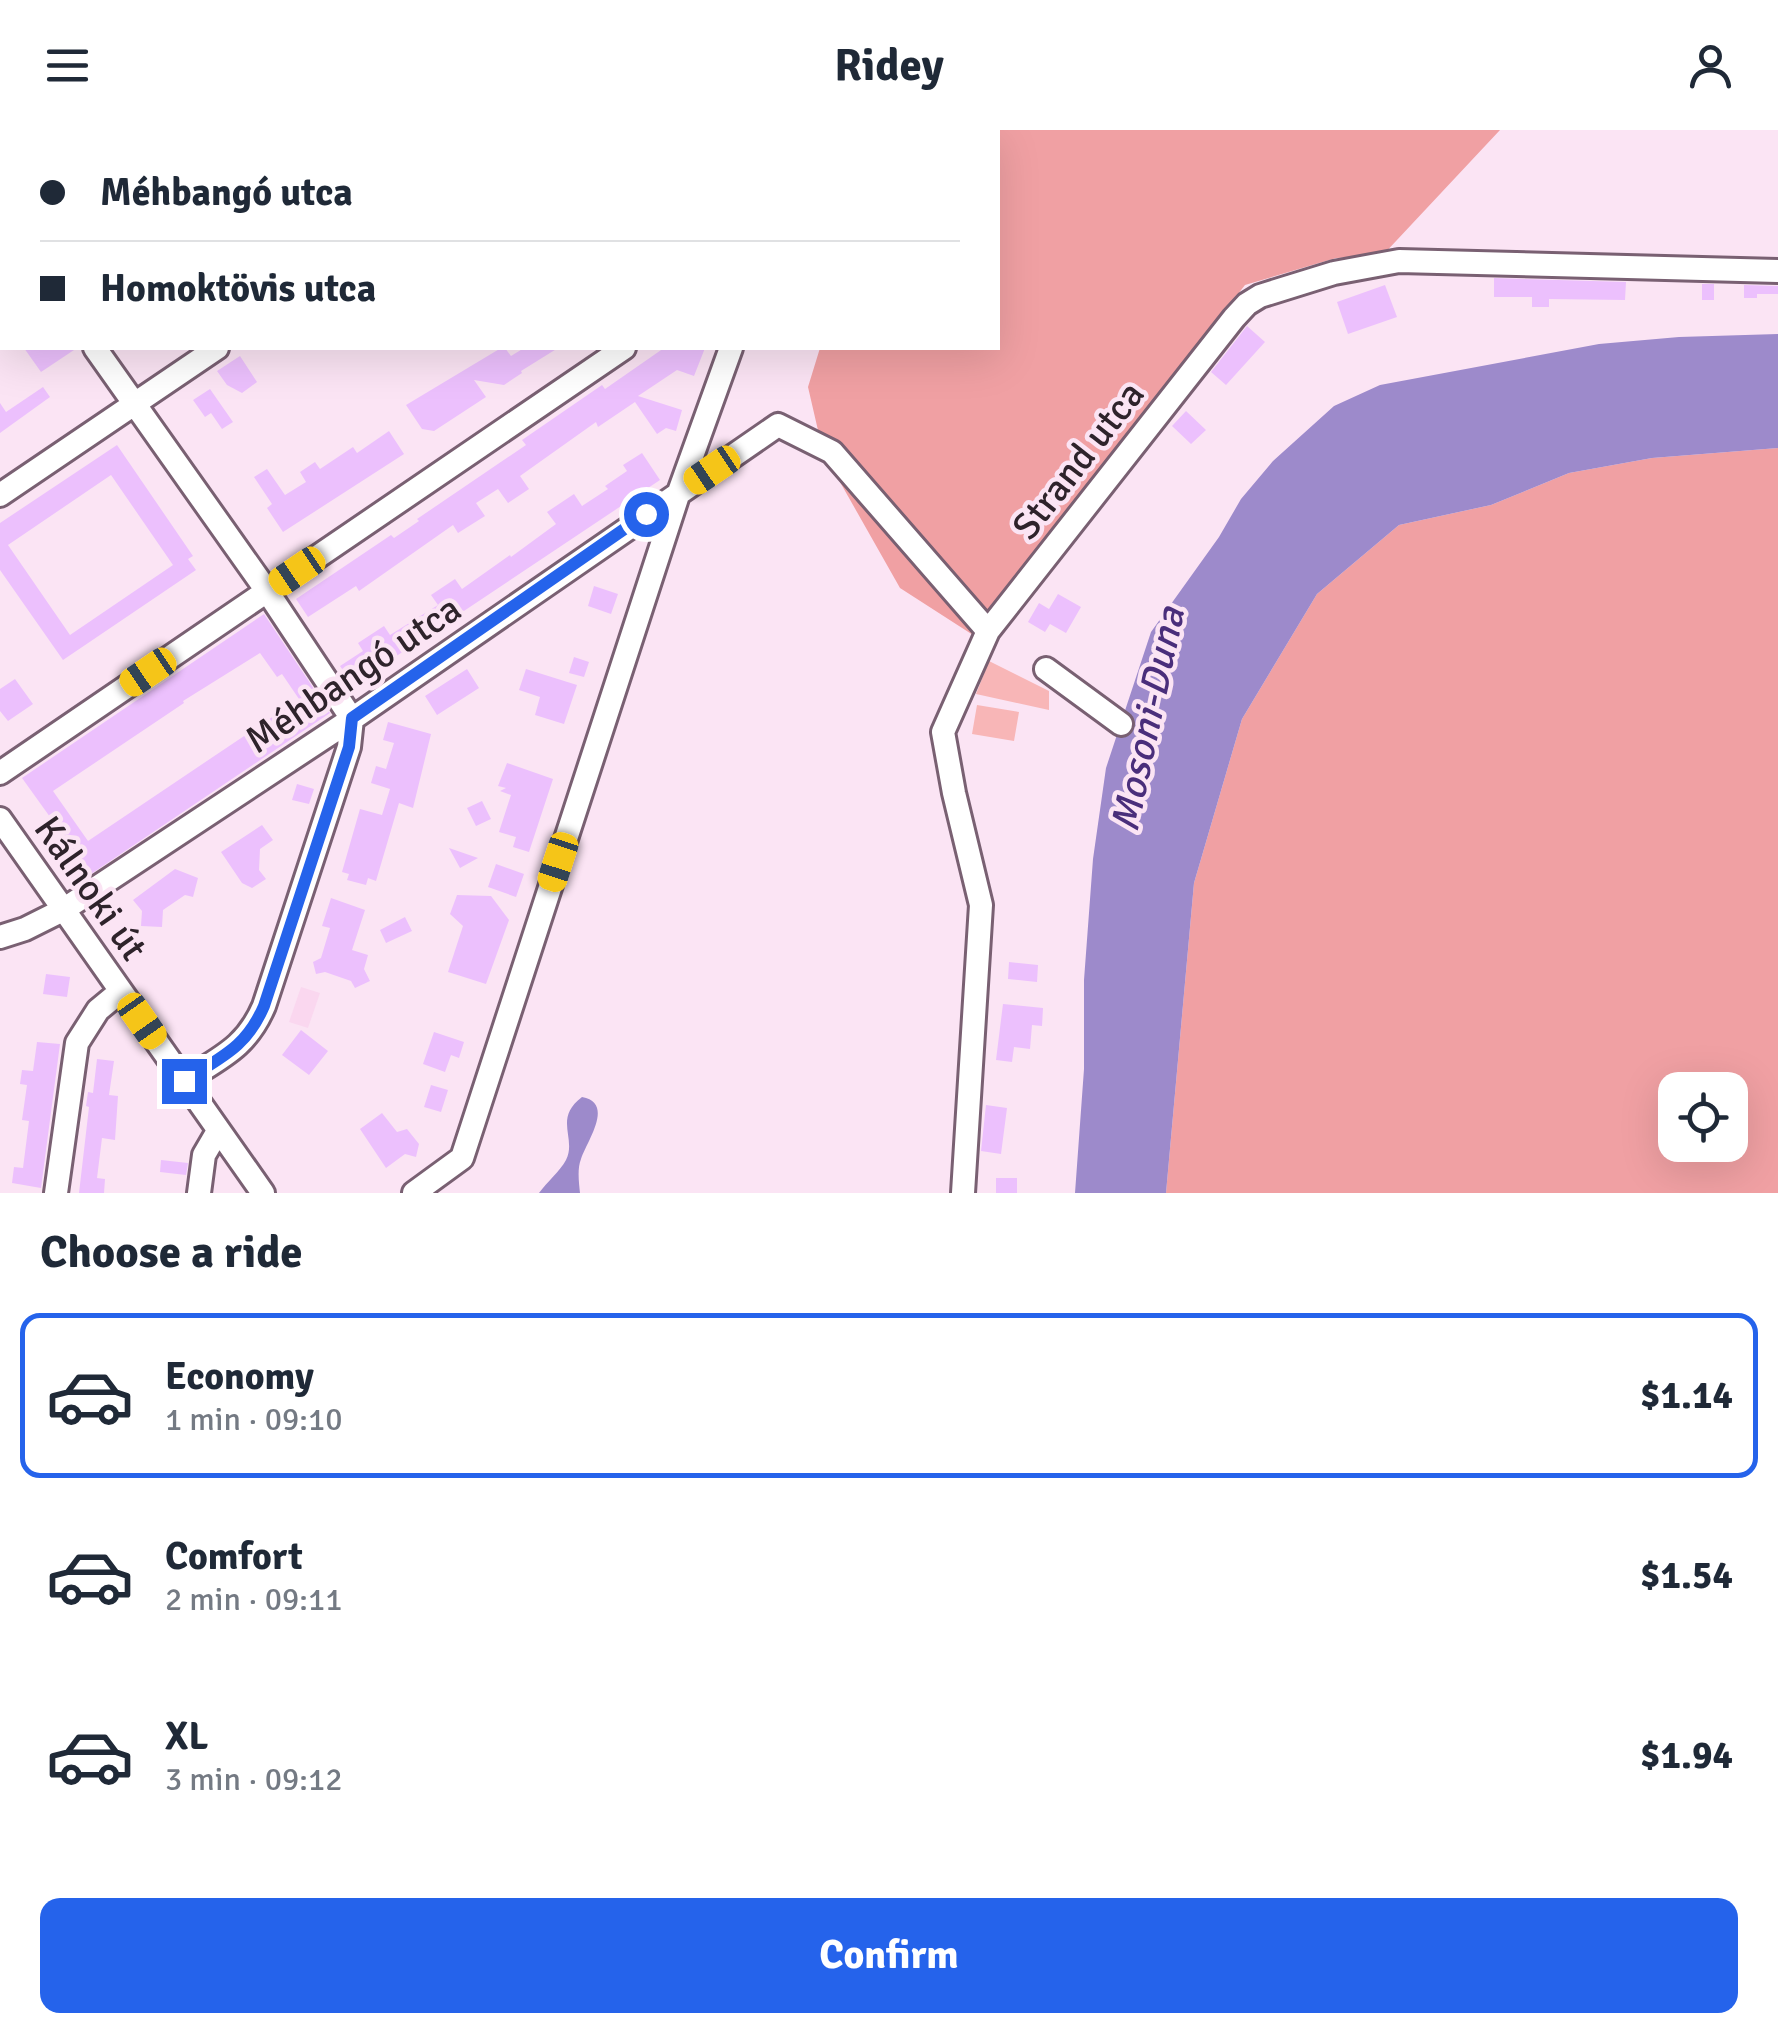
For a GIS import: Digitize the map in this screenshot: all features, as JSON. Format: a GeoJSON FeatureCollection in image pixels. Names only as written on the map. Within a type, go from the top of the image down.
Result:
{"type":"FeatureCollection","features":[{"type":"Feature","properties":{"kind":"street","name":"Strand utca"},"geometry":{"type":"LineString","coordinates":[[962,1193],[981,904],[954,793],[944,732],[988,631],[1234,318],[1260,296],[1334,273],[1399,261],[1778,271]]}},
{"type":"Feature","properties":{"kind":"street"},"geometry":{"type":"LineString","coordinates":[[96,350],[352,718],[349,747],[254,1028],[239,1045],[184,1081]]}},
{"type":"Feature","properties":{"kind":"street"},"geometry":{"type":"LineString","coordinates":[[0,495],[214,350]]}},
{"type":"Feature","properties":{"kind":"street"},"geometry":{"type":"LineString","coordinates":[[414,1193],[462,1158],[679,492],[730,350]]}},
{"type":"Feature","properties":{"kind":"street"},"geometry":{"type":"LineString","coordinates":[[0,772],[267,591],[592,356]]}},
{"type":"Feature","properties":{"kind":"street","name":"Méhbangó utca"},"geometry":{"type":"LineString","coordinates":[[0,937],[64,910],[352,718],[778,425],[832,452],[988,631]]}},
{"type":"Feature","properties":{"kind":"street"},"geometry":{"type":"LineString","coordinates":[[1046,670],[1121,724]]}},
{"type":"Feature","properties":{"kind":"street","name":"Kálnoki út"},"geometry":{"type":"LineString","coordinates":[[0,819],[262,1193]]}},
{"type":"Feature","properties":{"kind":"street"},"geometry":{"type":"LineString","coordinates":[[56,1193],[76,1043],[98,1010],[122,991]]}},
{"type":"Feature","properties":{"kind":"street"},"geometry":{"type":"LineString","coordinates":[[199,1193],[204,1155],[218,1131]]}},
{"type":"Feature","properties":{"kind":"shaded area"},"geometry":{"type":"Polygon","coordinates":[[[1000,130],[1500,130],[1382,256],[1336,258],[1245,285],[973,635],[900,588],[823,452],[808,387],[819,350],[1000,350],[1000,130]]]}},
{"type":"Feature","properties":{"kind":"shaded area"},"geometry":{"type":"Polygon","coordinates":[[[1778,448],[1778,1193],[1166,1193],[1194,883],[1242,719],[1317,594],[1399,525],[1491,505],[1569,473],[1652,458],[1778,448]]]}},
{"type":"Feature","properties":{"kind":"shaded area"},"geometry":{"type":"Polygon","coordinates":[[[989,661],[1049,691],[1049,710],[976,694],[989,661]]]}},
{"type":"Feature","properties":{"kind":"shaded area"},"geometry":{"type":"Polygon","coordinates":[[[977,705],[1019,712],[1014,741],[972,734],[977,705]]]}},
{"type":"Feature","properties":{"kind":"shaded area"},"geometry":{"type":"Polygon","coordinates":[[[301,987],[320,993],[308,1028],[289,1022],[301,987]]]}},
{"type":"Feature","properties":{"kind":"water","name":"Mosoni-Duna"},"geometry":{"type":"Polygon","coordinates":[[[1778,334],[1778,448],[1652,458],[1569,473],[1491,505],[1399,525],[1317,594],[1242,719],[1194,883],[1166,1193],[1075,1193],[1084,1069],[1084,980],[1093,859],[1106,768],[1151,632],[1219,537],[1241,499],[1273,461],[1334,406],[1380,385],[1599,344],[1778,334]]]}},
{"type":"Feature","properties":{"kind":"water"},"geometry":{"type":"Polygon","coordinates":[[[582,1097],[592,1101],[598,1115],[580,1163],[580,1193],[539,1193],[566,1160],[569,1113],[582,1097]]]}},
{"type":"Feature","properties":{"kind":"building"},"geometry":{"type":"Polygon","coordinates":[[[1494,278],[1626,282],[1625,300],[1549,299],[1549,307],[1532,307],[1532,297],[1494,297],[1494,278]]]}},
{"type":"Feature","properties":{"kind":"building"},"geometry":{"type":"Polygon","coordinates":[[[1702,284],[1714,284],[1714,300],[1702,300],[1702,284]]]}},
{"type":"Feature","properties":{"kind":"building"},"geometry":{"type":"Polygon","coordinates":[[[1385,285],[1397,317],[1348,334],[1337,302],[1385,285]]]}},
{"type":"Feature","properties":{"kind":"building"},"geometry":{"type":"Polygon","coordinates":[[[1744,285],[1778,286],[1778,294],[1744,298],[1744,285]]]}},
{"type":"Feature","properties":{"kind":"building"},"geometry":{"type":"Polygon","coordinates":[[[1247,326],[1265,342],[1226,385],[1211,372],[1247,326]]]}},
{"type":"Feature","properties":{"kind":"building"},"geometry":{"type":"Polygon","coordinates":[[[25,350],[74,350],[41,372],[25,350]]]}},
{"type":"Feature","properties":{"kind":"building"},"geometry":{"type":"Polygon","coordinates":[[[498,350],[506,350],[511,356],[521,350],[555,350],[504,385],[474,380],[486,397],[434,431],[422,429],[406,405],[498,350]]]}},
{"type":"Feature","properties":{"kind":"building"},"geometry":{"type":"Polygon","coordinates":[[[661,350],[704,350],[694,376],[677,370],[638,396],[682,410],[676,431],[666,428],[657,434],[635,402],[598,427],[596,422],[520,476],[529,489],[508,503],[498,489],[476,503],[485,516],[458,533],[453,525],[359,591],[356,586],[308,617],[296,599],[391,535],[394,538],[419,521],[526,445],[522,440],[602,385],[605,389],[661,350]]]}},
{"type":"Feature","properties":{"kind":"building"},"geometry":{"type":"Polygon","coordinates":[[[240,356],[257,382],[242,393],[227,385],[217,371],[240,356]]]}},
{"type":"Feature","properties":{"kind":"building"},"geometry":{"type":"Polygon","coordinates":[[[43,387],[50,397],[0,433],[0,403],[6,412],[43,387]]]}},
{"type":"Feature","properties":{"kind":"building"},"geometry":{"type":"Polygon","coordinates":[[[210,389],[233,422],[222,429],[211,413],[205,417],[193,400],[210,389]]]}},
{"type":"Feature","properties":{"kind":"building"},"geometry":{"type":"Polygon","coordinates":[[[1186,411],[1206,430],[1191,444],[1172,426],[1186,411]]]}},
{"type":"Feature","properties":{"kind":"building"},"geometry":{"type":"Polygon","coordinates":[[[389,431],[404,454],[283,532],[267,508],[272,504],[254,477],[267,469],[285,495],[306,482],[300,472],[315,462],[320,469],[353,447],[357,453],[389,431]]]}},
{"type":"Feature","properties":{"kind":"building"},"geometry":{"type":"Polygon","coordinates":[[[117,445],[193,556],[188,559],[196,570],[63,660],[0,570],[0,523],[117,445]],[[111,475],[8,545],[70,635],[173,565],[111,475]]]}},
{"type":"Feature","properties":{"kind":"building"},"geometry":{"type":"Polygon","coordinates":[[[642,453],[660,480],[353,685],[340,666],[363,651],[358,643],[384,626],[390,635],[438,605],[431,595],[455,579],[462,589],[511,557],[556,524],[547,512],[574,494],[582,506],[608,489],[605,486],[627,471],[623,465],[642,453]]]}},
{"type":"Feature","properties":{"kind":"building"},"geometry":{"type":"Polygon","coordinates":[[[594,586],[618,594],[611,614],[588,606],[594,586]]]}},
{"type":"Feature","properties":{"kind":"building"},"geometry":{"type":"Polygon","coordinates":[[[1058,594],[1081,607],[1066,633],[1050,624],[1045,632],[1028,622],[1039,603],[1049,609],[1058,594]]]}},
{"type":"Feature","properties":{"kind":"building"},"geometry":{"type":"Polygon","coordinates":[[[264,614],[330,713],[91,874],[22,778],[264,614]],[[260,653],[53,791],[88,841],[299,699],[282,674],[277,677],[260,653]]]}},
{"type":"Feature","properties":{"kind":"building"},"geometry":{"type":"Polygon","coordinates":[[[574,657],[589,662],[584,677],[569,673],[574,657]]]}},
{"type":"Feature","properties":{"kind":"building"},"geometry":{"type":"Polygon","coordinates":[[[467,669],[479,688],[437,715],[425,696],[467,669]]]}},
{"type":"Feature","properties":{"kind":"building"},"geometry":{"type":"Polygon","coordinates":[[[526,669],[577,685],[564,724],[535,715],[540,697],[519,690],[526,669]]]}},
{"type":"Feature","properties":{"kind":"building"},"geometry":{"type":"Polygon","coordinates":[[[15,679],[33,704],[8,721],[0,711],[0,689],[15,679]]]}},
{"type":"Feature","properties":{"kind":"building"},"geometry":{"type":"Polygon","coordinates":[[[388,722],[431,734],[413,808],[399,803],[376,881],[368,878],[366,885],[347,880],[349,874],[342,872],[360,809],[382,815],[390,789],[371,783],[376,766],[386,769],[394,743],[383,740],[388,722]]]}},
{"type":"Feature","properties":{"kind":"building"},"geometry":{"type":"Polygon","coordinates":[[[507,763],[553,779],[529,852],[513,847],[516,837],[499,832],[511,795],[498,786],[507,763]]]}},
{"type":"Feature","properties":{"kind":"building"},"geometry":{"type":"Polygon","coordinates":[[[297,784],[314,789],[309,804],[292,800],[297,784]]]}},
{"type":"Feature","properties":{"kind":"building"},"geometry":{"type":"Polygon","coordinates":[[[482,801],[491,819],[476,826],[467,808],[482,801]]]}},
{"type":"Feature","properties":{"kind":"building"},"geometry":{"type":"Polygon","coordinates":[[[262,825],[273,840],[260,849],[259,870],[266,879],[252,888],[242,883],[221,852],[262,825]]]}},
{"type":"Feature","properties":{"kind":"building"},"geometry":{"type":"Polygon","coordinates":[[[449,848],[478,858],[460,868],[449,848]]]}},
{"type":"Feature","properties":{"kind":"building"},"geometry":{"type":"Polygon","coordinates":[[[496,864],[524,874],[516,897],[488,887],[496,864]]]}},
{"type":"Feature","properties":{"kind":"building"},"geometry":{"type":"Polygon","coordinates":[[[175,869],[198,878],[193,897],[185,895],[163,910],[162,927],[141,926],[142,911],[133,900],[175,869]]]}},
{"type":"Feature","properties":{"kind":"building"},"geometry":{"type":"Polygon","coordinates":[[[457,895],[491,896],[509,920],[486,984],[448,972],[463,926],[450,914],[457,895]]]}},
{"type":"Feature","properties":{"kind":"building"},"geometry":{"type":"Polygon","coordinates":[[[331,898],[365,910],[352,950],[368,955],[364,969],[370,981],[355,988],[351,981],[325,972],[316,974],[313,962],[321,958],[330,928],[322,926],[331,898]]]}},
{"type":"Feature","properties":{"kind":"building"},"geometry":{"type":"Polygon","coordinates":[[[405,917],[412,931],[386,943],[380,930],[405,917]]]}},
{"type":"Feature","properties":{"kind":"building"},"geometry":{"type":"Polygon","coordinates":[[[1009,962],[1038,965],[1037,982],[1008,979],[1009,962]]]}},
{"type":"Feature","properties":{"kind":"building"},"geometry":{"type":"Polygon","coordinates":[[[46,974],[70,977],[67,997],[43,994],[46,974]]]}},
{"type":"Feature","properties":{"kind":"building"},"geometry":{"type":"Polygon","coordinates":[[[1003,1004],[1043,1008],[1042,1026],[1032,1025],[1030,1049],[1014,1047],[1012,1062],[996,1060],[1003,1004]]]}},
{"type":"Feature","properties":{"kind":"building"},"geometry":{"type":"Polygon","coordinates":[[[301,1030],[328,1051],[309,1075],[282,1055],[301,1030]]]}},
{"type":"Feature","properties":{"kind":"building"},"geometry":{"type":"Polygon","coordinates":[[[434,1032],[464,1042],[459,1058],[451,1055],[445,1072],[423,1064],[434,1032]]]}},
{"type":"Feature","properties":{"kind":"building"},"geometry":{"type":"Polygon","coordinates":[[[37,1042],[60,1044],[41,1188],[12,1183],[14,1167],[23,1168],[29,1121],[22,1120],[27,1085],[20,1084],[22,1070],[33,1071],[37,1042]]]}},
{"type":"Feature","properties":{"kind":"building"},"geometry":{"type":"Polygon","coordinates":[[[97,1059],[114,1061],[109,1095],[118,1096],[115,1140],[102,1138],[97,1178],[105,1179],[104,1193],[79,1193],[89,1107],[86,1106],[88,1092],[93,1093],[97,1059]]]}},
{"type":"Feature","properties":{"kind":"building"},"geometry":{"type":"Polygon","coordinates":[[[431,1085],[448,1090],[441,1112],[424,1107],[431,1085]]]}},
{"type":"Feature","properties":{"kind":"building"},"geometry":{"type":"Polygon","coordinates":[[[986,1105],[1007,1108],[1001,1154],[981,1151],[986,1105]]]}},
{"type":"Feature","properties":{"kind":"building"},"geometry":{"type":"Polygon","coordinates":[[[382,1113],[397,1132],[407,1129],[419,1144],[416,1157],[405,1154],[386,1168],[360,1129],[382,1113]]]}},
{"type":"Feature","properties":{"kind":"building"},"geometry":{"type":"Polygon","coordinates":[[[161,1160],[188,1163],[186,1175],[160,1172],[161,1160]]]}},
{"type":"Feature","properties":{"kind":"building"},"geometry":{"type":"Polygon","coordinates":[[[996,1178],[1017,1178],[1017,1193],[996,1193],[996,1178]]]}},
{"type":"Feature","properties":{"kind":"route"},"geometry":{"type":"LineString","coordinates":[[184,1081],[239,1045],[254,1028],[349,747],[352,718],[646,514]]}}]}
